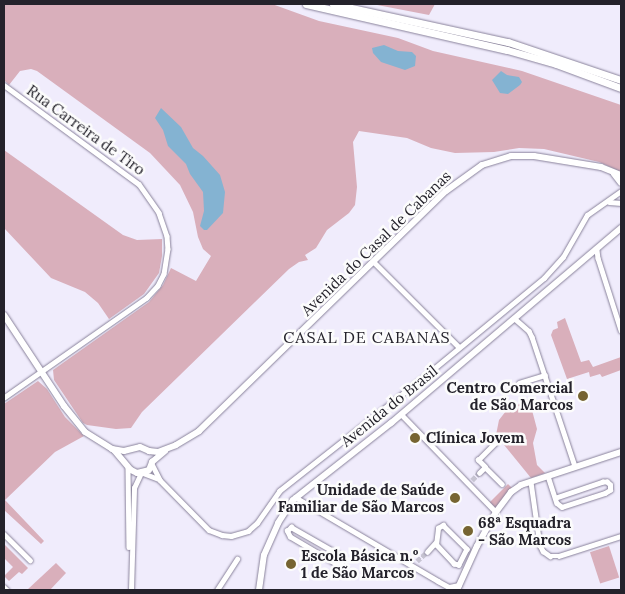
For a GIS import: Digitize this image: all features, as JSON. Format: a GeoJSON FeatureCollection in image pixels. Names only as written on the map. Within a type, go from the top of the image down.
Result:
{"type":"FeatureCollection","features":[{"type":"Feature","properties":{"kind":"main road"},"geometry":{"type":"LineString","coordinates":[[306,4],[507,50],[556,64],[621,88]]}},
{"type":"Feature","properties":{"kind":"main road"},"geometry":{"type":"LineString","coordinates":[[333,4],[508,42],[558,57],[621,80]]}},
{"type":"Feature","properties":{"kind":"street","name":"Rua Carreira de Tiro"},"geometry":{"type":"LineString","coordinates":[[4,85],[139,184],[159,213],[168,243],[164,274],[158,286],[147,298],[4,398]]}},
{"type":"Feature","properties":{"kind":"street","name":"Avenida do Casal de Cabanas"},"geometry":{"type":"LineString","coordinates":[[112,448],[132,450],[140,447],[158,452],[188,438],[207,424],[455,183],[491,161],[511,156],[534,156],[595,166],[621,175]]}},
{"type":"Feature","properties":{"kind":"street"},"geometry":{"type":"LineString","coordinates":[[611,172],[621,183]]}},
{"type":"Feature","properties":{"kind":"street"},"geometry":{"type":"LineString","coordinates":[[149,451],[160,480],[205,527],[222,535],[236,536],[254,526],[279,491],[459,347],[549,272],[563,257],[584,218],[621,191]]}},
{"type":"Feature","properties":{"kind":"street"},"geometry":{"type":"LineString","coordinates":[[603,203],[612,201],[621,203]]}},
{"type":"Feature","properties":{"kind":"street","name":"Avenida do Brasil"},"geometry":{"type":"LineString","coordinates":[[259,590],[264,555],[278,523],[295,497],[401,414],[621,228]]}},
{"type":"Feature","properties":{"kind":"street"},"geometry":{"type":"LineString","coordinates":[[597,250],[621,330]]}},
{"type":"Feature","properties":{"kind":"street"},"geometry":{"type":"LineString","coordinates":[[374,262],[459,347]]}},
{"type":"Feature","properties":{"kind":"street","name":"Avenida do Casal de Cabanas"},"geometry":{"type":"LineString","coordinates":[[4,315],[41,372],[80,426],[112,448],[134,472],[142,473],[149,470],[152,462],[169,448]]}},
{"type":"Feature","properties":{"kind":"street"},"geometry":{"type":"LineString","coordinates":[[514,318],[531,334],[575,466]]}},
{"type":"Feature","properties":{"kind":"street"},"geometry":{"type":"LineString","coordinates":[[519,383],[545,375]]}},
{"type":"Feature","properties":{"kind":"street"},"geometry":{"type":"LineString","coordinates":[[401,414],[470,482],[496,512]]}},
{"type":"Feature","properties":{"kind":"street"},"geometry":{"type":"LineString","coordinates":[[498,440],[478,460],[502,484]]}},
{"type":"Feature","properties":{"kind":"street"},"geometry":{"type":"LineString","coordinates":[[131,559],[127,465],[128,454],[132,450]]}},
{"type":"Feature","properties":{"kind":"street"},"geometry":{"type":"LineString","coordinates":[[295,497],[415,563],[449,587],[459,587],[477,546],[496,512],[511,492],[531,482],[575,466],[621,452]]}},
{"type":"Feature","properties":{"kind":"street"},"geometry":{"type":"LineString","coordinates":[[479,473],[485,467]]}},
{"type":"Feature","properties":{"kind":"street"},"geometry":{"type":"LineString","coordinates":[[130,590],[134,488],[142,473],[160,480]]}},
{"type":"Feature","properties":{"kind":"street"},"geometry":{"type":"LineString","coordinates":[[548,476],[558,505],[564,506],[606,493],[610,490],[610,485],[608,482],[603,482],[556,498]]}},
{"type":"Feature","properties":{"kind":"street"},"geometry":{"type":"LineString","coordinates":[[531,482],[540,545],[543,551],[550,556],[559,556],[621,536]]}},
{"type":"Feature","properties":{"kind":"street"},"geometry":{"type":"LineString","coordinates":[[278,523],[288,529],[292,527],[302,532],[340,555],[342,562],[336,564],[290,537],[288,529]]}},
{"type":"Feature","properties":{"kind":"street"},"geometry":{"type":"LineString","coordinates":[[427,552],[435,543],[438,528],[442,525],[466,547],[460,564],[455,565],[435,543]]}},
{"type":"Feature","properties":{"kind":"street"},"geometry":{"type":"LineString","coordinates":[[4,534],[30,560]]}},
{"type":"Feature","properties":{"kind":"street"},"geometry":{"type":"LineString","coordinates":[[217,590],[237,559]]}},
{"type":"Feature","properties":{"kind":"street"},"geometry":{"type":"LineString","coordinates":[[4,587],[7,590]]}},
{"type":"Feature","properties":{"kind":"shaded area"},"geometry":{"type":"Polygon","coordinates":[[[4,4],[272,4],[319,21],[398,38],[433,51],[522,71],[621,105],[621,172],[599,162],[544,149],[519,148],[494,152],[455,153],[431,148],[407,138],[359,131],[353,142],[357,187],[355,205],[349,213],[327,230],[316,248],[305,255],[308,260],[299,262],[289,269],[142,412],[131,428],[116,429],[87,425],[83,423],[54,380],[53,370],[149,302],[163,285],[171,268],[196,281],[211,256],[203,249],[198,237],[193,212],[180,185],[150,153],[37,71],[31,69],[20,71],[9,85],[4,80],[4,4]]]}},
{"type":"Feature","properties":{"kind":"shaded area"},"geometry":{"type":"Polygon","coordinates":[[[372,4],[435,4],[429,15],[372,4]]]}},
{"type":"Feature","properties":{"kind":"shaded area"},"geometry":{"type":"Polygon","coordinates":[[[4,150],[123,235],[137,240],[162,239],[159,273],[144,294],[109,319],[98,303],[85,292],[51,278],[4,228],[4,150]]]}},
{"type":"Feature","properties":{"kind":"shaded area"},"geometry":{"type":"Polygon","coordinates":[[[565,318],[581,362],[589,360],[593,367],[621,357],[621,370],[602,377],[600,374],[590,377],[589,372],[567,379],[551,335],[553,330],[558,328],[557,322],[565,318]]]}},
{"type":"Feature","properties":{"kind":"shaded area"},"geometry":{"type":"Polygon","coordinates":[[[38,381],[47,389],[65,417],[84,436],[55,452],[5,500],[44,541],[41,544],[4,510],[4,404],[38,381]]]}},
{"type":"Feature","properties":{"kind":"shaded area"},"geometry":{"type":"Polygon","coordinates":[[[529,399],[537,429],[533,443],[537,465],[545,473],[531,478],[496,435],[499,420],[506,411],[529,399]]]}},
{"type":"Feature","properties":{"kind":"shaded area"},"geometry":{"type":"Polygon","coordinates":[[[508,484],[513,489],[497,511],[489,503],[508,484]]]}},
{"type":"Feature","properties":{"kind":"shaded area"},"geometry":{"type":"Polygon","coordinates":[[[4,544],[28,568],[22,574],[19,572],[9,581],[4,576],[13,567],[4,558],[4,544]]]}},
{"type":"Feature","properties":{"kind":"shaded area"},"geometry":{"type":"Polygon","coordinates":[[[609,546],[619,577],[600,584],[590,552],[609,546]]]}},
{"type":"Feature","properties":{"kind":"shaded area"},"geometry":{"type":"Polygon","coordinates":[[[56,563],[66,573],[50,590],[27,590],[56,563]]]}},
{"type":"Feature","properties":{"kind":"water"},"geometry":{"type":"Polygon","coordinates":[[[384,45],[398,51],[412,52],[416,56],[415,66],[405,70],[381,62],[373,53],[372,48],[384,45]]]}},
{"type":"Feature","properties":{"kind":"water"},"geometry":{"type":"Polygon","coordinates":[[[501,71],[507,75],[519,77],[522,82],[508,94],[500,93],[492,80],[501,71]]]}},
{"type":"Feature","properties":{"kind":"water"},"geometry":{"type":"Polygon","coordinates":[[[161,108],[181,127],[193,148],[220,175],[225,192],[223,213],[207,230],[200,226],[204,211],[203,192],[190,174],[186,164],[168,146],[163,130],[155,118],[161,108]]]}},
{"type":"Feature","properties":{"kind":"tunnel"},"geometry":{"type":"LineString","coordinates":[[472,480],[479,473]]}},
{"type":"Feature","properties":{"kind":"tunnel"},"geometry":{"type":"LineString","coordinates":[[417,561],[427,552]]}},
{"type":"Feature","properties":{"kind":"place","name":"Centro Comercial de São Marcos"},"geometry":{"type":"Point","coordinates":[583,396]}},
{"type":"Feature","properties":{"kind":"place","name":"Clínica Jovem"},"geometry":{"type":"Point","coordinates":[415,438]}},
{"type":"Feature","properties":{"kind":"place","name":"Unidade de Saúde Familiar de São Marcos"},"geometry":{"type":"Point","coordinates":[455,498]}},
{"type":"Feature","properties":{"kind":"place","name":"68ª Esquadra - São Marcos"},"geometry":{"type":"Point","coordinates":[468,531]}},
{"type":"Feature","properties":{"kind":"place","name":"Escola Básica n.º 1 de São Marcos"},"geometry":{"type":"Point","coordinates":[291,564]}},
{"type":"Feature","properties":{"kind":"district","name":"CASAL DE CABANAS"},"geometry":{"type":"Point","coordinates":[367,337]}}]}
